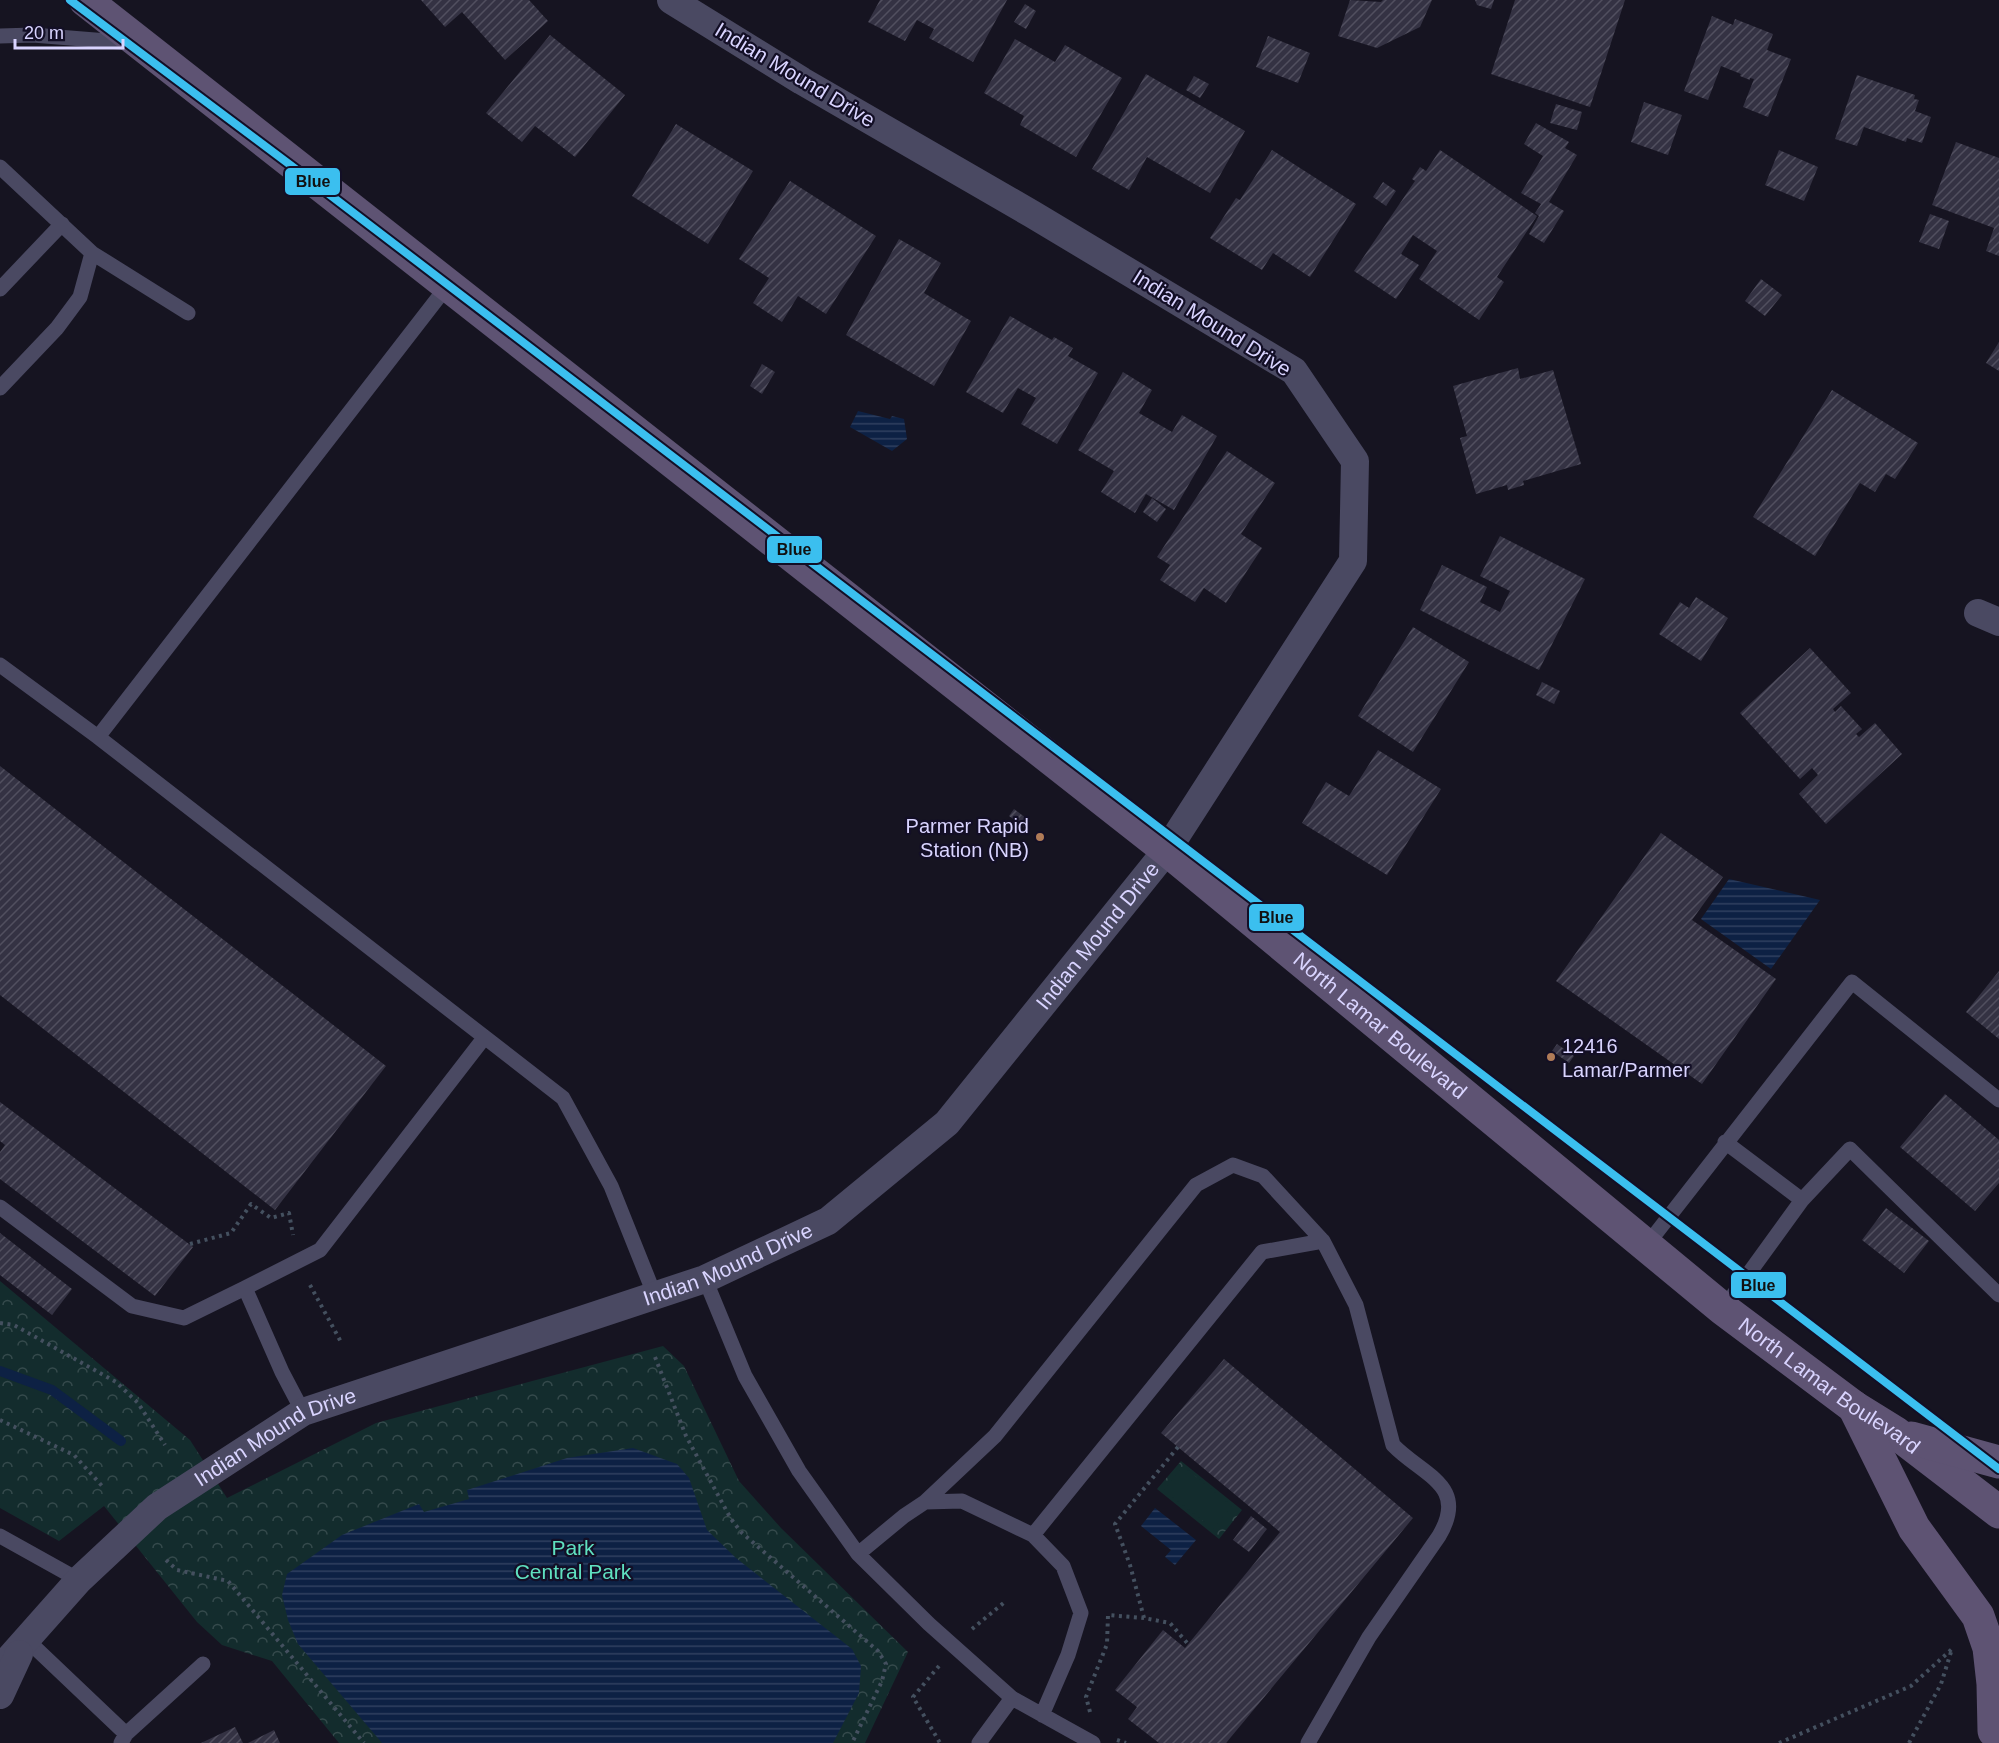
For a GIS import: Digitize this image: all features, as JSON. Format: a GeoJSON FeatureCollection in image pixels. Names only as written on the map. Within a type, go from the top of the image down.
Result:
{"type":"FeatureCollection","features":[{"type":"Feature","properties":{"kind":"main road","name":"North Lamar Boulevard"},"geometry":{"type":"LineString","coordinates":[[85,0],[1167,850],[1723,1309],[1854,1407],[1896,1433],[1999,1512]]}},
{"type":"Feature","properties":{"kind":"main road"},"geometry":{"type":"LineString","coordinates":[[1854,1407],[1914,1528],[1978,1616],[1989,1648],[1993,1684],[1994,1732]]}},
{"type":"Feature","properties":{"kind":"main road"},"geometry":{"type":"LineString","coordinates":[[1896,1433],[1999,1462]]}},
{"type":"Feature","properties":{"kind":"street","name":"Indian Mound Drive"},"geometry":{"type":"LineString","coordinates":[[0,1669],[79,1580],[157,1507],[303,1412],[705,1279],[828,1221],[947,1123],[1167,850],[1353,561],[1355,461],[1294,371],[1032,214],[802,81],[671,0]]}},
{"type":"Feature","properties":{"kind":"street","name":"Indian Mound Drive"},"geometry":{"type":"LineString","coordinates":[[0,1695],[26,1639]]}},
{"type":"Feature","properties":{"kind":"lane"},"geometry":{"type":"LineString","coordinates":[[0,36],[33,35],[142,44]]}},
{"type":"Feature","properties":{"kind":"lane"},"geometry":{"type":"LineString","coordinates":[[0,167],[92,253],[188,314]]}},
{"type":"Feature","properties":{"kind":"lane"},"geometry":{"type":"LineString","coordinates":[[0,289],[62,225]]}},
{"type":"Feature","properties":{"kind":"lane"},"geometry":{"type":"LineString","coordinates":[[0,388],[57,328],[81,297],[92,253]]}},
{"type":"Feature","properties":{"kind":"lane"},"geometry":{"type":"LineString","coordinates":[[98,737],[448,285]]}},
{"type":"Feature","properties":{"kind":"lane"},"geometry":{"type":"LineString","coordinates":[[0,664],[98,737],[563,1098],[611,1186],[655,1296]]}},
{"type":"Feature","properties":{"kind":"lane"},"geometry":{"type":"LineString","coordinates":[[1646,1246],[1852,982],[1999,1100]]}},
{"type":"Feature","properties":{"kind":"lane"},"geometry":{"type":"LineString","coordinates":[[0,1207],[132,1306],[184,1318],[320,1250],[484,1038]]}},
{"type":"Feature","properties":{"kind":"lane"},"geometry":{"type":"LineString","coordinates":[[1725,1142],[1802,1200]]}},
{"type":"Feature","properties":{"kind":"lane"},"geometry":{"type":"LineString","coordinates":[[1723,1309],[1802,1200],[1851,1149],[1999,1295]]}},
{"type":"Feature","properties":{"kind":"lane"},"geometry":{"type":"LineString","coordinates":[[858,1554],[904,1516],[925,1502],[995,1436],[1196,1185],[1233,1165],[1263,1176],[1323,1241],[1356,1305],[1394,1445],[1404,1456],[1435,1479],[1446,1491],[1450,1506],[1448,1521],[1369,1637],[1308,1743]]}},
{"type":"Feature","properties":{"kind":"lane"},"geometry":{"type":"LineString","coordinates":[[1033,1534],[1262,1252],[1323,1241]]}},
{"type":"Feature","properties":{"kind":"lane"},"geometry":{"type":"LineString","coordinates":[[705,1279],[745,1376],[799,1471],[858,1554],[928,1624],[1012,1698],[1093,1743]]}},
{"type":"Feature","properties":{"kind":"lane"},"geometry":{"type":"LineString","coordinates":[[245,1288],[282,1372],[303,1412]]}},
{"type":"Feature","properties":{"kind":"lane"},"geometry":{"type":"LineString","coordinates":[[925,1502],[962,1501],[1033,1534],[1063,1566],[1081,1613],[1068,1655],[1042,1715]]}},
{"type":"Feature","properties":{"kind":"lane"},"geometry":{"type":"LineString","coordinates":[[0,1536],[79,1580]]}},
{"type":"Feature","properties":{"kind":"lane"},"geometry":{"type":"LineString","coordinates":[[26,1639],[124,1738],[203,1664]]}},
{"type":"Feature","properties":{"kind":"lane"},"geometry":{"type":"LineString","coordinates":[[979,1743],[1012,1698]]}},
{"type":"Feature","properties":{"kind":"path"},"geometry":{"type":"LineString","coordinates":[[0,1323],[14,1325],[116,1382],[138,1403],[165,1445]]}},
{"type":"Feature","properties":{"kind":"path"},"geometry":{"type":"LineString","coordinates":[[655,1357],[686,1436],[730,1519],[741,1532],[878,1651],[886,1664],[882,1681],[852,1743]]}},
{"type":"Feature","properties":{"kind":"path"},"geometry":{"type":"LineString","coordinates":[[0,1420],[74,1455],[103,1487]]}},
{"type":"Feature","properties":{"kind":"path"},"geometry":{"type":"LineString","coordinates":[[1144,1618],[1130,1564],[1115,1524],[1178,1447]]}},
{"type":"Feature","properties":{"kind":"path"},"geometry":{"type":"LineString","coordinates":[[166,1560],[177,1570],[228,1581],[364,1743]]}},
{"type":"Feature","properties":{"kind":"path"},"geometry":{"type":"LineString","coordinates":[[1093,1721],[1086,1697],[1107,1644],[1108,1615],[1170,1623],[1188,1644]]}},
{"type":"Feature","properties":{"kind":"path"},"geometry":{"type":"LineString","coordinates":[[1779,1743],[1911,1686],[1958,1644],[1950,1654],[1941,1684],[1909,1743]]}},
{"type":"Feature","properties":{"kind":"path"},"geometry":{"type":"LineString","coordinates":[[1116,1739],[1125,1743]]}},
{"type":"Feature","properties":{"kind":"green space","name":"Park Central Park"},"geometry":{"type":"Polygon","coordinates":[[[0,1281],[190,1440],[227,1498],[376,1423],[663,1346],[684,1366],[739,1481],[781,1528],[908,1652],[865,1743],[339,1743],[272,1661],[222,1645],[197,1622],[104,1506],[59,1541],[0,1508],[0,1281]]]}},
{"type":"Feature","properties":{"kind":"green space"},"geometry":{"type":"Polygon","coordinates":[[[1181,1461],[1242,1510],[1219,1539],[1157,1489],[1181,1461]]]}},
{"type":"Feature","properties":{"kind":"green space"},"geometry":{"type":"Polygon","coordinates":[[[1183,1466],[1232,1506],[1213,1529],[1164,1490],[1183,1466]]]}},
{"type":"Feature","properties":{"kind":"water"},"geometry":{"type":"Polygon","coordinates":[[[858,411],[890,419],[892,416],[904,419],[907,439],[892,451],[850,427],[858,411]]]}},
{"type":"Feature","properties":{"kind":"water"},"geometry":{"type":"Polygon","coordinates":[[[1729,879],[1820,900],[1771,969],[1701,919],[1729,879]]]}},
{"type":"Feature","properties":{"kind":"water"},"geometry":{"type":"Polygon","coordinates":[[[633,1448],[677,1464],[689,1478],[707,1530],[736,1558],[852,1649],[861,1666],[859,1693],[833,1743],[382,1743],[298,1644],[288,1620],[282,1595],[287,1574],[342,1535],[419,1504],[424,1512],[469,1499],[467,1490],[567,1458],[633,1448]]]}},
{"type":"Feature","properties":{"kind":"water"},"geometry":{"type":"Polygon","coordinates":[[[1155,1508],[1196,1540],[1175,1565],[1165,1557],[1171,1550],[1141,1526],[1155,1508]]]}},
{"type":"Feature","properties":{"kind":"building"},"geometry":{"type":"Polygon","coordinates":[[[421,0],[529,0],[548,21],[505,60],[462,12],[445,27],[421,0]]]}},
{"type":"Feature","properties":{"kind":"building"},"geometry":{"type":"Polygon","coordinates":[[[880,0],[1007,0],[973,62],[929,38],[934,29],[917,20],[905,41],[868,22],[880,0]]]}},
{"type":"Feature","properties":{"kind":"building"},"geometry":{"type":"Polygon","coordinates":[[[1350,0],[1381,2],[1383,0],[1432,0],[1420,27],[1377,48],[1338,36],[1350,0]]]}},
{"type":"Feature","properties":{"kind":"building"},"geometry":{"type":"Polygon","coordinates":[[[1475,0],[1494,0],[1491,9],[1477,5],[1475,0]]]}},
{"type":"Feature","properties":{"kind":"building"},"geometry":{"type":"Polygon","coordinates":[[[1515,0],[1625,0],[1590,107],[1491,74],[1515,0]]]}},
{"type":"Feature","properties":{"kind":"building"},"geometry":{"type":"Polygon","coordinates":[[[1025,4],[1036,11],[1026,29],[1014,22],[1025,4]]]}},
{"type":"Feature","properties":{"kind":"building"},"geometry":{"type":"Polygon","coordinates":[[[1712,16],[1733,25],[1735,19],[1773,34],[1767,50],[1791,59],[1768,117],[1743,107],[1754,79],[1750,78],[1750,80],[1721,66],[1708,100],[1684,91],[1712,16]]]}},
{"type":"Feature","properties":{"kind":"building"},"geometry":{"type":"Polygon","coordinates":[[[550,35],[625,95],[575,157],[535,126],[522,142],[486,113],[550,35]]]}},
{"type":"Feature","properties":{"kind":"building"},"geometry":{"type":"Polygon","coordinates":[[[1268,36],[1310,53],[1298,83],[1256,67],[1268,36]]]}},
{"type":"Feature","properties":{"kind":"building"},"geometry":{"type":"Polygon","coordinates":[[[1015,39],[1055,62],[1065,45],[1122,78],[1076,157],[1020,125],[1024,116],[984,93],[1015,39]]]}},
{"type":"Feature","properties":{"kind":"building"},"geometry":{"type":"Polygon","coordinates":[[[1146,74],[1245,131],[1210,193],[1147,157],[1129,190],[1092,169],[1146,74]]]}},
{"type":"Feature","properties":{"kind":"building"},"geometry":{"type":"Polygon","coordinates":[[[1857,75],[1915,95],[1914,99],[1919,100],[1915,111],[1931,117],[1922,143],[1907,138],[1906,142],[1864,127],[1857,146],[1835,139],[1857,75]]]}},
{"type":"Feature","properties":{"kind":"building"},"geometry":{"type":"Polygon","coordinates":[[[1194,76],[1209,84],[1200,98],[1186,90],[1194,76]]]}},
{"type":"Feature","properties":{"kind":"building"},"geometry":{"type":"Polygon","coordinates":[[[1644,102],[1682,115],[1668,155],[1631,142],[1644,102]]]}},
{"type":"Feature","properties":{"kind":"building"},"geometry":{"type":"Polygon","coordinates":[[[1556,104],[1582,112],[1577,130],[1550,123],[1556,104]]]}},
{"type":"Feature","properties":{"kind":"building"},"geometry":{"type":"Polygon","coordinates":[[[1536,123],[1569,142],[1565,148],[1577,155],[1549,202],[1564,211],[1544,243],[1529,234],[1539,216],[1535,213],[1541,204],[1521,193],[1543,156],[1524,144],[1536,123]]]}},
{"type":"Feature","properties":{"kind":"building"},"geometry":{"type":"Polygon","coordinates":[[[676,124],[753,171],[708,244],[632,196],[676,124]]]}},
{"type":"Feature","properties":{"kind":"building"},"geometry":{"type":"Polygon","coordinates":[[[1956,142],[1999,158],[1999,256],[1986,251],[1994,228],[1932,205],[1956,142]]]}},
{"type":"Feature","properties":{"kind":"building"},"geometry":{"type":"Polygon","coordinates":[[[1272,150],[1356,204],[1310,277],[1273,253],[1262,270],[1210,238],[1236,198],[1240,200],[1272,150]]]}},
{"type":"Feature","properties":{"kind":"building"},"geometry":{"type":"Polygon","coordinates":[[[1440,150],[1537,216],[1497,277],[1504,282],[1479,320],[1419,279],[1437,251],[1413,235],[1401,254],[1419,265],[1396,299],[1354,271],[1415,181],[1412,179],[1420,167],[1426,171],[1440,150]]]}},
{"type":"Feature","properties":{"kind":"building"},"geometry":{"type":"Polygon","coordinates":[[[1779,150],[1818,167],[1804,201],[1765,185],[1779,150]]]}},
{"type":"Feature","properties":{"kind":"building"},"geometry":{"type":"Polygon","coordinates":[[[790,181],[876,236],[826,314],[798,296],[782,322],[753,303],[769,278],[739,259],[790,181]]]}},
{"type":"Feature","properties":{"kind":"building"},"geometry":{"type":"Polygon","coordinates":[[[1383,182],[1396,191],[1386,206],[1373,197],[1383,182]]]}},
{"type":"Feature","properties":{"kind":"building"},"geometry":{"type":"Polygon","coordinates":[[[1930,214],[1949,221],[1939,249],[1919,242],[1930,214]]]}},
{"type":"Feature","properties":{"kind":"building"},"geometry":{"type":"Polygon","coordinates":[[[899,239],[941,263],[924,293],[971,321],[934,386],[846,335],[899,239]]]}},
{"type":"Feature","properties":{"kind":"building"},"geometry":{"type":"Polygon","coordinates":[[[1761,279],[1782,295],[1765,316],[1745,301],[1761,279]]]}},
{"type":"Feature","properties":{"kind":"building"},"geometry":{"type":"Polygon","coordinates":[[[1010,316],[1052,340],[1054,337],[1073,348],[1068,356],[1098,373],[1057,444],[1021,424],[1036,398],[1018,388],[1003,413],[966,392],[1010,316]]]}},
{"type":"Feature","properties":{"kind":"building"},"geometry":{"type":"Polygon","coordinates":[[[1999,342],[1999,371],[1986,363],[1999,342]]]}},
{"type":"Feature","properties":{"kind":"building"},"geometry":{"type":"Polygon","coordinates":[[[762,364],[775,372],[762,394],[750,386],[762,364]]]}},
{"type":"Feature","properties":{"kind":"building"},"geometry":{"type":"Polygon","coordinates":[[[1518,368],[1520,379],[1553,370],[1581,464],[1523,481],[1524,485],[1508,490],[1507,485],[1476,494],[1460,438],[1467,436],[1453,386],[1518,368]]]}},
{"type":"Feature","properties":{"kind":"building"},"geometry":{"type":"Polygon","coordinates":[[[1123,372],[1152,390],[1139,413],[1172,432],[1182,415],[1217,436],[1174,510],[1146,494],[1135,513],[1101,492],[1114,471],[1078,450],[1123,372]]]}},
{"type":"Feature","properties":{"kind":"building"},"geometry":{"type":"Polygon","coordinates":[[[1832,390],[1918,443],[1895,479],[1886,474],[1875,492],[1860,483],[1815,556],[1753,517],[1832,390]]]}},
{"type":"Feature","properties":{"kind":"building"},"geometry":{"type":"Polygon","coordinates":[[[1227,451],[1275,483],[1241,534],[1262,548],[1226,603],[1204,588],[1195,602],[1160,580],[1170,565],[1157,557],[1227,451]]]}},
{"type":"Feature","properties":{"kind":"building"},"geometry":{"type":"Polygon","coordinates":[[[1152,498],[1166,509],[1157,522],[1143,512],[1152,498]]]}},
{"type":"Feature","properties":{"kind":"building"},"geometry":{"type":"Polygon","coordinates":[[[1500,536],[1585,579],[1539,670],[1420,610],[1442,565],[1487,587],[1480,602],[1500,612],[1510,591],[1480,576],[1500,536]]]}},
{"type":"Feature","properties":{"kind":"building"},"geometry":{"type":"Polygon","coordinates":[[[1696,597],[1728,618],[1701,661],[1659,634],[1680,602],[1689,608],[1696,597]]]}},
{"type":"Feature","properties":{"kind":"building"},"geometry":{"type":"Polygon","coordinates":[[[1413,627],[1469,662],[1413,752],[1358,716],[1413,627]]]}},
{"type":"Feature","properties":{"kind":"building"},"geometry":{"type":"Polygon","coordinates":[[[1810,648],[1851,693],[1833,709],[1835,712],[1841,706],[1862,729],[1856,734],[1859,737],[1875,723],[1902,754],[1826,824],[1799,794],[1818,775],[1812,768],[1800,779],[1740,713],[1810,648]]]}},
{"type":"Feature","properties":{"kind":"building"},"geometry":{"type":"Polygon","coordinates":[[[1542,682],[1560,691],[1554,704],[1536,695],[1542,682]]]}},
{"type":"Feature","properties":{"kind":"building"},"geometry":{"type":"Polygon","coordinates":[[[1378,750],[1441,789],[1387,875],[1302,823],[1326,782],[1349,796],[1378,750]]]}},
{"type":"Feature","properties":{"kind":"building"},"geometry":{"type":"Polygon","coordinates":[[[0,766],[386,1066],[275,1210],[0,995],[0,766]]]}},
{"type":"Feature","properties":{"kind":"building"},"geometry":{"type":"Polygon","coordinates":[[[1014,809],[1030,821],[1025,828],[1009,816],[1014,809]]]}},
{"type":"Feature","properties":{"kind":"building"},"geometry":{"type":"Polygon","coordinates":[[[1661,833],[1723,877],[1692,920],[1776,979],[1702,1084],[1556,981],[1661,833]]]}},
{"type":"Feature","properties":{"kind":"building"},"geometry":{"type":"Polygon","coordinates":[[[1999,971],[1999,1039],[1966,1012],[1999,971]]]}},
{"type":"Feature","properties":{"kind":"building"},"geometry":{"type":"Polygon","coordinates":[[[1557,1044],[1574,1056],[1569,1063],[1552,1051],[1557,1044]]]}},
{"type":"Feature","properties":{"kind":"building"},"geometry":{"type":"Polygon","coordinates":[[[1945,1094],[1999,1140],[1999,1183],[1975,1211],[1900,1147],[1945,1094]]]}},
{"type":"Feature","properties":{"kind":"building"},"geometry":{"type":"Polygon","coordinates":[[[0,1102],[193,1247],[155,1296],[0,1179],[0,1152],[5,1145],[0,1141],[0,1102]]]}},
{"type":"Feature","properties":{"kind":"building"},"geometry":{"type":"Polygon","coordinates":[[[1886,1208],[1929,1241],[1904,1273],[1862,1240],[1886,1208]]]}},
{"type":"Feature","properties":{"kind":"building"},"geometry":{"type":"Polygon","coordinates":[[[0,1233],[72,1289],[52,1315],[0,1275],[0,1233]]]}},
{"type":"Feature","properties":{"kind":"building"},"geometry":{"type":"Polygon","coordinates":[[[1224,1359],[1413,1518],[1226,1743],[1159,1743],[1128,1719],[1137,1707],[1115,1690],[1163,1630],[1185,1648],[1280,1532],[1161,1433],[1224,1359]]]}},
{"type":"Feature","properties":{"kind":"building"},"geometry":{"type":"Polygon","coordinates":[[[1251,1516],[1267,1529],[1249,1552],[1233,1540],[1251,1516]]]}},
{"type":"Feature","properties":{"kind":"building"},"geometry":{"type":"Polygon","coordinates":[[[235,1727],[243,1743],[201,1743],[235,1727]]]}},
{"type":"Feature","properties":{"kind":"building"},"geometry":{"type":"Polygon","coordinates":[[[274,1730],[280,1743],[248,1743],[274,1730]]]}},
{"type":"Feature","properties":{"kind":"waterway"},"geometry":{"type":"LineString","coordinates":[[0,1371],[52,1390],[121,1441]]}},
{"type":"Feature","properties":{"kind":"transit line","name":"Blue"},"geometry":{"type":"LineString","coordinates":[[70,0],[317,185],[1999,1469]]}},
{"type":"Feature","properties":{"kind":"place","name":"Parmer Rapid Station (NB)"},"geometry":{"type":"Point","coordinates":[1040,837]}},
{"type":"Feature","properties":{"kind":"place","name":"12416 Lamar/Parmer"},"geometry":{"type":"Point","coordinates":[1551,1057]}}]}
